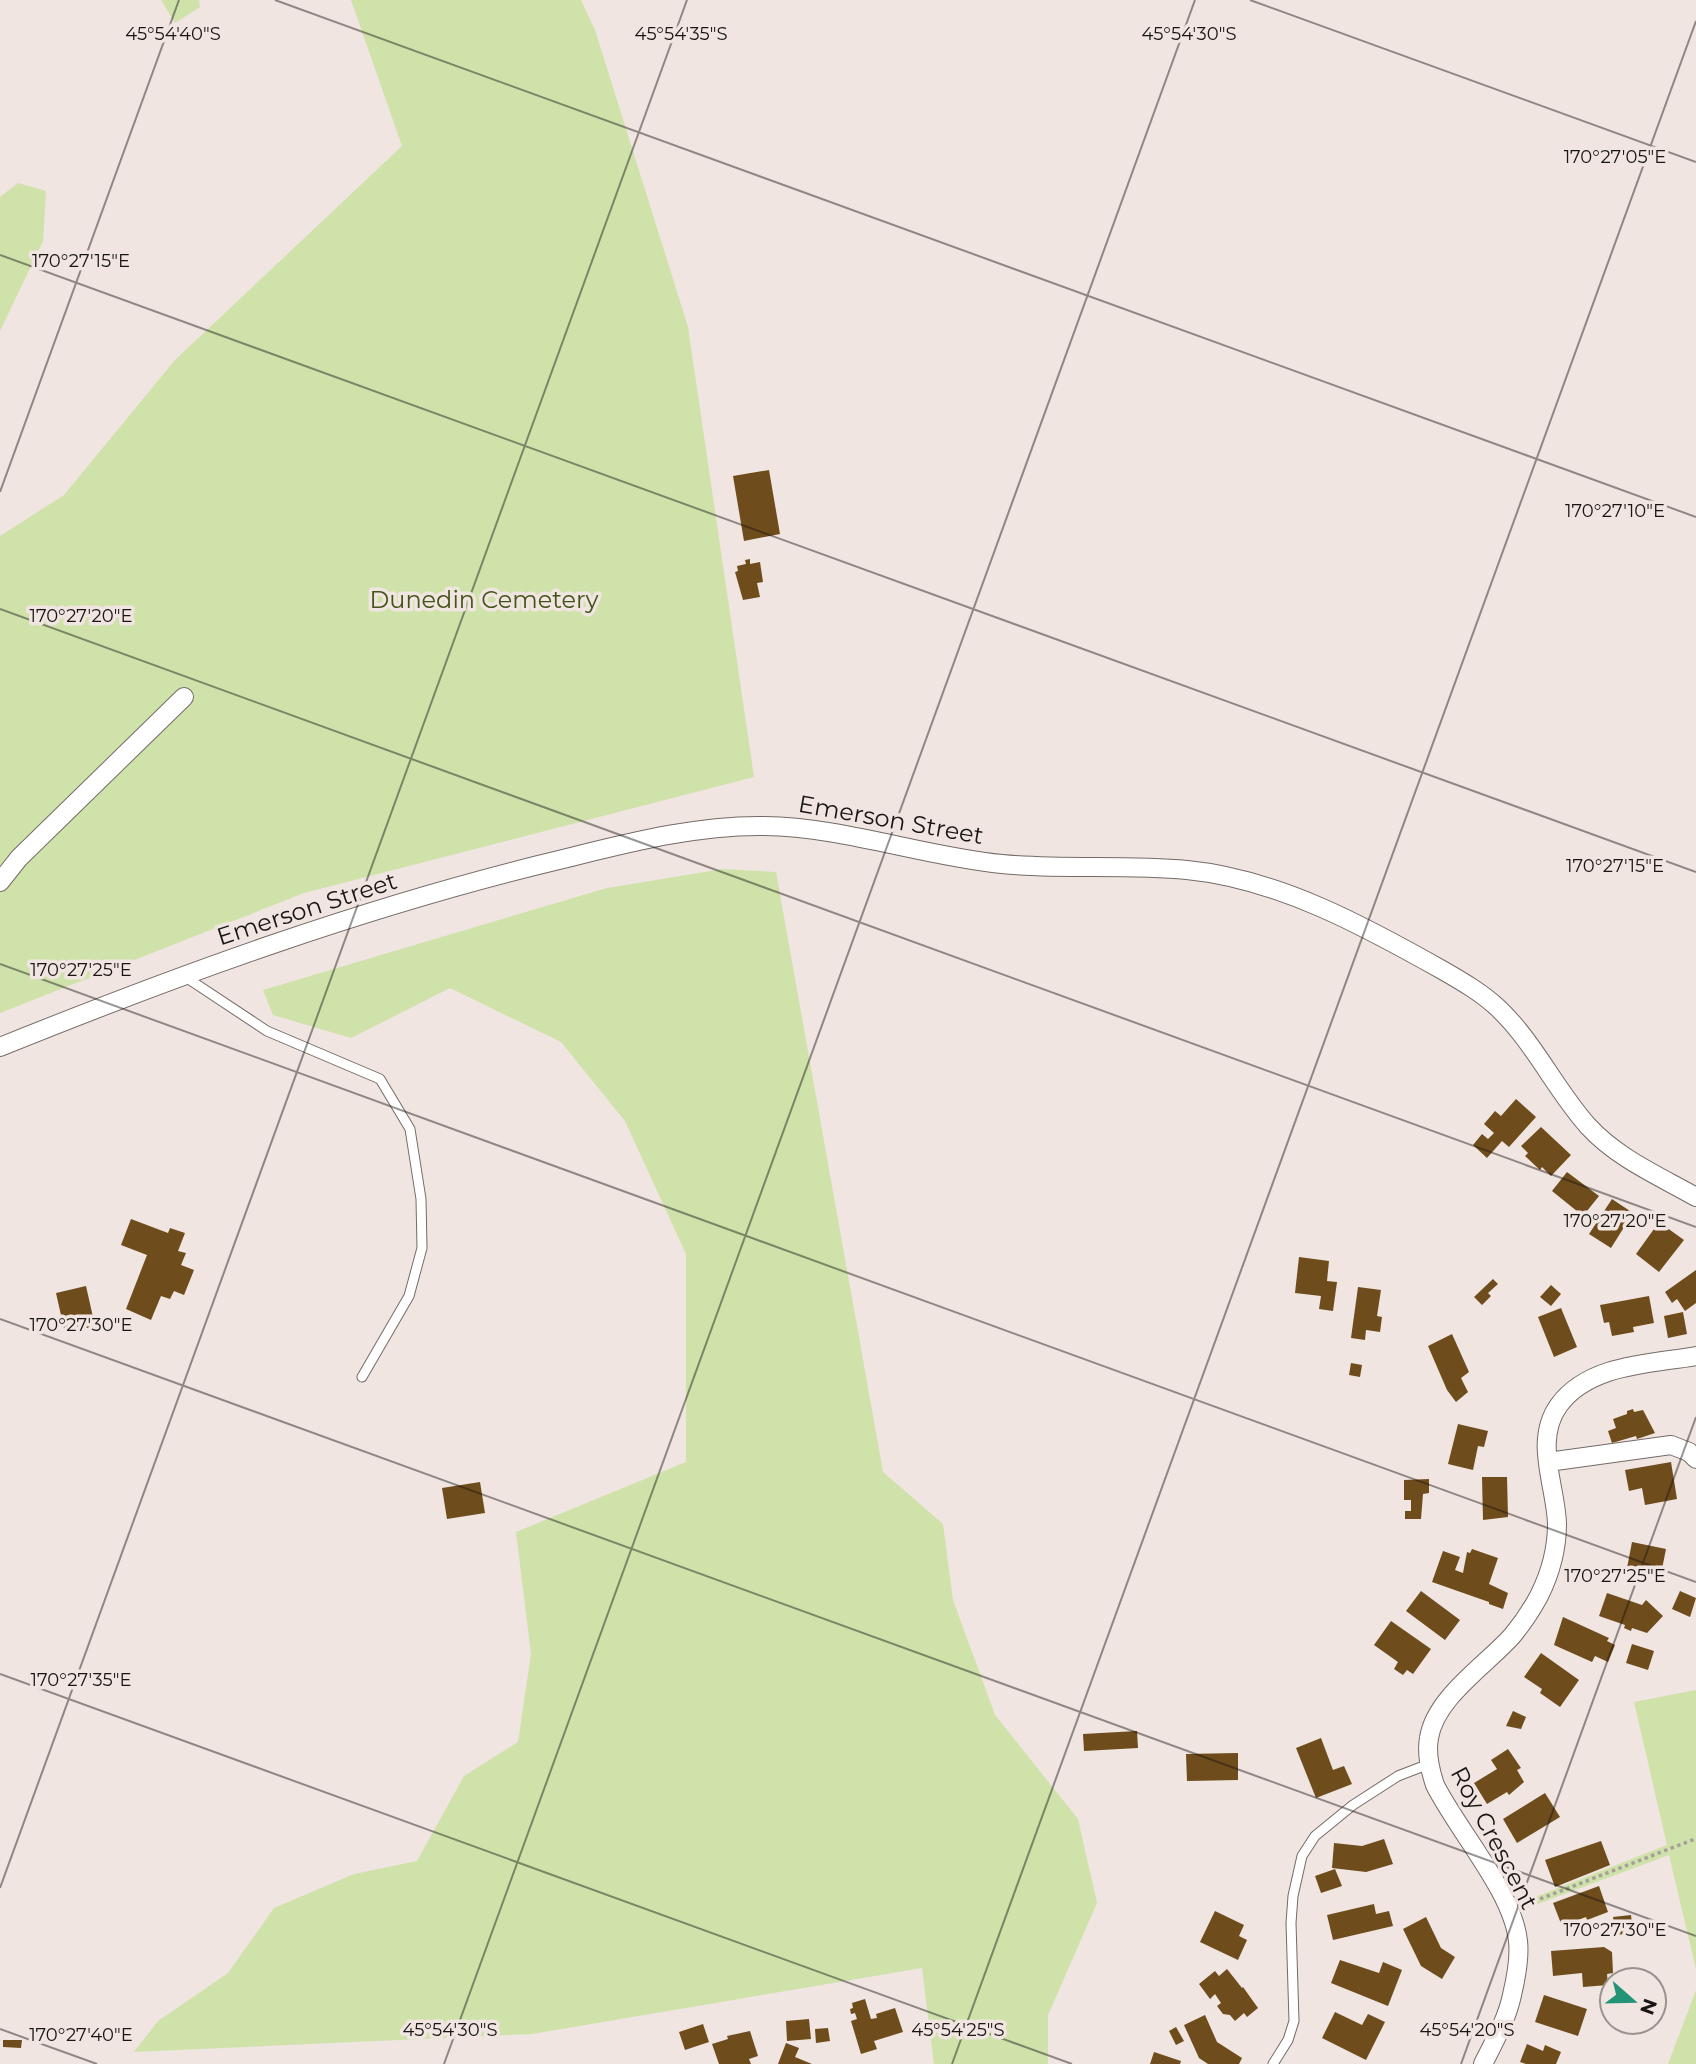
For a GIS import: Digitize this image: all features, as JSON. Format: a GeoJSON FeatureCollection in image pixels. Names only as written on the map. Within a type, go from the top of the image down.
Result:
{"type":"FeatureCollection","features":[{"type":"Feature","properties":{"kind":"street"},"geometry":{"type":"LineString","coordinates":[[0,882],[19,858],[184,697]]}},
{"type":"Feature","properties":{"kind":"street","name":"Emerson Street"},"geometry":{"type":"LineString","coordinates":[[0,1047],[183,975],[487,878],[608,848],[699,830],[791,827],[1004,864],[1188,870],[1249,883],[1308,903],[1419,958],[1472,988],[1516,1028],[1567,1101],[1593,1131],[1623,1156],[1696,1197]]}},
{"type":"Feature","properties":{"kind":"street","name":"Roy Crescent"},"geometry":{"type":"LineString","coordinates":[[1483,2064],[1512,1997],[1517,1971],[1518,1941],[1510,1910],[1435,1785],[1429,1765],[1429,1737],[1438,1713],[1447,1700],[1513,1635],[1538,1599],[1549,1575],[1557,1523],[1546,1451],[1549,1428],[1558,1406],[1589,1378],[1696,1356]]}},
{"type":"Feature","properties":{"kind":"street"},"geometry":{"type":"LineString","coordinates":[[1548,1462],[1671,1445],[1689,1452],[1696,1460]]}},
{"type":"Feature","properties":{"kind":"lane"},"geometry":{"type":"LineString","coordinates":[[183,975],[267,1031],[380,1079],[410,1129],[421,1199],[422,1248],[409,1296],[362,1377]]}},
{"type":"Feature","properties":{"kind":"lane"},"geometry":{"type":"LineString","coordinates":[[1273,2064],[1288,2040],[1294,2021],[1293,1896],[1302,1856],[1315,1836],[1353,1805],[1398,1776],[1429,1765]]}},
{"type":"Feature","properties":{"kind":"path"},"geometry":{"type":"LineString","coordinates":[[1510,1910],[1695,1839]]}},
{"type":"Feature","properties":{"kind":"green space"},"geometry":{"type":"Polygon","coordinates":[[[161,0],[199,0],[200,7],[175,23],[161,0]]]}},
{"type":"Feature","properties":{"kind":"green space","name":"Dunedin Cemetery"},"geometry":{"type":"Polygon","coordinates":[[[351,0],[581,0],[595,30],[688,327],[754,777],[304,893],[0,1013],[0,536],[64,495],[175,360],[402,146],[351,0]]]}},
{"type":"Feature","properties":{"kind":"green space"},"geometry":{"type":"Polygon","coordinates":[[[18,183],[46,191],[43,241],[0,331],[0,197],[18,183]]]}},
{"type":"Feature","properties":{"kind":"green space"},"geometry":{"type":"Polygon","coordinates":[[[723,869],[776,872],[883,1472],[943,1524],[953,1600],[995,1715],[1078,1819],[1097,1903],[1048,2015],[1048,2064],[934,2064],[922,1968],[532,2034],[134,2052],[158,2021],[228,1973],[274,1908],[354,1874],[417,1861],[464,1776],[518,1742],[531,1654],[516,1532],[686,1462],[686,1254],[625,1121],[561,1042],[450,988],[351,1038],[273,1015],[263,990],[607,888],[723,869]]]}},
{"type":"Feature","properties":{"kind":"green space"},"geometry":{"type":"Polygon","coordinates":[[[1696,1690],[1696,1969],[1669,1855],[1527,1908],[1525,1901],[1667,1845],[1634,1702],[1696,1690]]]}},
{"type":"Feature","properties":{"kind":"green space"},"geometry":{"type":"Polygon","coordinates":[[[1696,1990],[1696,2064],[1668,2064],[1696,1990]]]}},
{"type":"Feature","properties":{"kind":"building"},"geometry":{"type":"Polygon","coordinates":[[[769,470],[780,534],[744,541],[733,476],[769,470]]]}},
{"type":"Feature","properties":{"kind":"building"},"geometry":{"type":"Polygon","coordinates":[[[750,559],[750,564],[760,562],[763,582],[757,583],[760,597],[743,600],[735,572],[738,571],[737,566],[746,564],[745,560],[750,559]]]}},
{"type":"Feature","properties":{"kind":"building"},"geometry":{"type":"Polygon","coordinates":[[[1516,1099],[1536,1117],[1509,1147],[1502,1141],[1487,1158],[1473,1145],[1482,1134],[1488,1139],[1494,1133],[1484,1124],[1495,1111],[1501,1116],[1516,1099]]]}},
{"type":"Feature","properties":{"kind":"building"},"geometry":{"type":"Polygon","coordinates":[[[1541,1127],[1571,1155],[1551,1176],[1525,1156],[1528,1153],[1521,1146],[1541,1127]]]}},
{"type":"Feature","properties":{"kind":"building"},"geometry":{"type":"Polygon","coordinates":[[[1567,1172],[1599,1196],[1583,1216],[1552,1191],[1567,1172]]]}},
{"type":"Feature","properties":{"kind":"building"},"geometry":{"type":"Polygon","coordinates":[[[1612,1199],[1633,1213],[1611,1248],[1589,1234],[1612,1199]]]}},
{"type":"Feature","properties":{"kind":"building"},"geometry":{"type":"Polygon","coordinates":[[[131,1219],[168,1233],[170,1228],[185,1233],[178,1251],[186,1253],[181,1265],[194,1270],[184,1295],[174,1291],[170,1299],[161,1296],[151,1320],[126,1309],[147,1255],[121,1245],[131,1219]]]}},
{"type":"Feature","properties":{"kind":"building"},"geometry":{"type":"Polygon","coordinates":[[[1659,1222],[1684,1240],[1659,1272],[1636,1254],[1659,1222]]]}},
{"type":"Feature","properties":{"kind":"building"},"geometry":{"type":"Polygon","coordinates":[[[1299,1257],[1329,1261],[1327,1281],[1337,1282],[1333,1311],[1319,1309],[1321,1296],[1295,1293],[1299,1257]]]}},
{"type":"Feature","properties":{"kind":"building"},"geometry":{"type":"Polygon","coordinates":[[[1696,1270],[1696,1303],[1685,1311],[1677,1299],[1672,1303],[1665,1292],[1696,1270]]]}},
{"type":"Feature","properties":{"kind":"building"},"geometry":{"type":"Polygon","coordinates":[[[1493,1279],[1498,1284],[1488,1293],[1491,1296],[1482,1305],[1474,1297],[1493,1279]]]}},
{"type":"Feature","properties":{"kind":"building"},"geometry":{"type":"Polygon","coordinates":[[[1551,1285],[1561,1294],[1551,1306],[1540,1297],[1551,1285]]]}},
{"type":"Feature","properties":{"kind":"building"},"geometry":{"type":"Polygon","coordinates":[[[86,1286],[95,1326],[65,1333],[56,1293],[86,1286]]]}},
{"type":"Feature","properties":{"kind":"building"},"geometry":{"type":"Polygon","coordinates":[[[1358,1287],[1381,1290],[1377,1316],[1382,1317],[1380,1332],[1366,1330],[1365,1340],[1351,1338],[1358,1287]]]}},
{"type":"Feature","properties":{"kind":"building"},"geometry":{"type":"Polygon","coordinates":[[[1649,1296],[1654,1323],[1633,1327],[1634,1332],[1612,1336],[1609,1322],[1604,1323],[1600,1305],[1649,1296]]]}},
{"type":"Feature","properties":{"kind":"building"},"geometry":{"type":"Polygon","coordinates":[[[1561,1308],[1577,1347],[1554,1357],[1538,1317],[1561,1308]]]}},
{"type":"Feature","properties":{"kind":"building"},"geometry":{"type":"Polygon","coordinates":[[[1683,1312],[1687,1334],[1668,1338],[1664,1316],[1683,1312]]]}},
{"type":"Feature","properties":{"kind":"building"},"geometry":{"type":"Polygon","coordinates":[[[1452,1334],[1469,1372],[1461,1378],[1468,1392],[1456,1402],[1447,1390],[1428,1346],[1452,1334]]]}},
{"type":"Feature","properties":{"kind":"building"},"geometry":{"type":"Polygon","coordinates":[[[1351,1363],[1362,1365],[1360,1377],[1349,1375],[1351,1363]]]}},
{"type":"Feature","properties":{"kind":"building"},"geometry":{"type":"Polygon","coordinates":[[[1633,1409],[1634,1412],[1643,1410],[1655,1433],[1612,1443],[1608,1431],[1616,1428],[1613,1419],[1633,1409]]]}},
{"type":"Feature","properties":{"kind":"building"},"geometry":{"type":"Polygon","coordinates":[[[1458,1424],[1488,1431],[1484,1447],[1478,1446],[1473,1470],[1448,1464],[1458,1424]]]}},
{"type":"Feature","properties":{"kind":"building"},"geometry":{"type":"Polygon","coordinates":[[[1671,1462],[1677,1499],[1645,1505],[1642,1488],[1629,1491],[1625,1470],[1671,1462]]]}},
{"type":"Feature","properties":{"kind":"building"},"geometry":{"type":"Polygon","coordinates":[[[1482,1477],[1507,1477],[1508,1517],[1483,1520],[1482,1477]]]}},
{"type":"Feature","properties":{"kind":"building"},"geometry":{"type":"Polygon","coordinates":[[[1429,1479],[1429,1493],[1423,1494],[1421,1519],[1405,1519],[1405,1511],[1411,1511],[1411,1500],[1404,1500],[1404,1480],[1429,1479]]]}},
{"type":"Feature","properties":{"kind":"building"},"geometry":{"type":"Polygon","coordinates":[[[480,1482],[485,1513],[447,1519],[442,1488],[480,1482]]]}},
{"type":"Feature","properties":{"kind":"building"},"geometry":{"type":"Polygon","coordinates":[[[1632,1542],[1666,1549],[1661,1574],[1627,1568],[1632,1542]]]}},
{"type":"Feature","properties":{"kind":"building"},"geometry":{"type":"Polygon","coordinates":[[[1472,1549],[1498,1558],[1489,1584],[1508,1593],[1503,1609],[1432,1582],[1443,1551],[1460,1557],[1455,1570],[1463,1573],[1467,1552],[1470,1553],[1472,1549]]]}},
{"type":"Feature","properties":{"kind":"building"},"geometry":{"type":"Polygon","coordinates":[[[1421,1591],[1460,1620],[1445,1640],[1406,1611],[1421,1591]]]}},
{"type":"Feature","properties":{"kind":"building"},"geometry":{"type":"Polygon","coordinates":[[[1680,1591],[1696,1598],[1690,1617],[1672,1609],[1680,1591]]]}},
{"type":"Feature","properties":{"kind":"building"},"geometry":{"type":"Polygon","coordinates":[[[1607,1593],[1642,1605],[1646,1600],[1663,1616],[1647,1633],[1632,1628],[1631,1631],[1624,1628],[1625,1625],[1599,1616],[1607,1593]]]}},
{"type":"Feature","properties":{"kind":"building"},"geometry":{"type":"Polygon","coordinates":[[[1563,1617],[1609,1638],[1607,1641],[1615,1645],[1608,1662],[1595,1656],[1592,1662],[1554,1645],[1563,1617]]]}},
{"type":"Feature","properties":{"kind":"building"},"geometry":{"type":"Polygon","coordinates":[[[1391,1621],[1431,1649],[1413,1674],[1407,1670],[1403,1675],[1394,1669],[1398,1662],[1374,1645],[1391,1621]]]}},
{"type":"Feature","properties":{"kind":"building"},"geometry":{"type":"Polygon","coordinates":[[[1632,1644],[1654,1651],[1648,1670],[1626,1663],[1632,1644]]]}},
{"type":"Feature","properties":{"kind":"building"},"geometry":{"type":"Polygon","coordinates":[[[1541,1653],[1579,1680],[1560,1707],[1540,1693],[1542,1689],[1524,1677],[1541,1653]]]}},
{"type":"Feature","properties":{"kind":"building"},"geometry":{"type":"Polygon","coordinates":[[[1513,1711],[1526,1717],[1521,1729],[1506,1726],[1513,1711]]]}},
{"type":"Feature","properties":{"kind":"building"},"geometry":{"type":"Polygon","coordinates":[[[1137,1731],[1138,1748],[1084,1751],[1083,1734],[1137,1731]]]}},
{"type":"Feature","properties":{"kind":"building"},"geometry":{"type":"Polygon","coordinates":[[[1321,1738],[1333,1770],[1344,1766],[1352,1784],[1316,1798],[1296,1748],[1321,1738]]]}},
{"type":"Feature","properties":{"kind":"building"},"geometry":{"type":"Polygon","coordinates":[[[1508,1749],[1521,1768],[1517,1770],[1524,1782],[1509,1795],[1507,1792],[1487,1804],[1474,1783],[1497,1769],[1491,1760],[1508,1749]]]}},
{"type":"Feature","properties":{"kind":"building"},"geometry":{"type":"Polygon","coordinates":[[[1238,1753],[1238,1780],[1187,1781],[1186,1754],[1238,1753]]]}},
{"type":"Feature","properties":{"kind":"building"},"geometry":{"type":"Polygon","coordinates":[[[1545,1793],[1560,1817],[1517,1843],[1503,1819],[1545,1793]]]}},
{"type":"Feature","properties":{"kind":"building"},"geometry":{"type":"Polygon","coordinates":[[[1384,1839],[1393,1864],[1366,1872],[1332,1868],[1334,1843],[1362,1846],[1384,1839]]]}},
{"type":"Feature","properties":{"kind":"building"},"geometry":{"type":"Polygon","coordinates":[[[1601,1841],[1610,1865],[1555,1887],[1545,1860],[1601,1841]]]}},
{"type":"Feature","properties":{"kind":"building"},"geometry":{"type":"Polygon","coordinates":[[[1335,1869],[1342,1886],[1321,1893],[1315,1876],[1335,1869]]]}},
{"type":"Feature","properties":{"kind":"building"},"geometry":{"type":"Polygon","coordinates":[[[1599,1886],[1608,1912],[1562,1926],[1553,1903],[1599,1886]]]}},
{"type":"Feature","properties":{"kind":"building"},"geometry":{"type":"Polygon","coordinates":[[[1374,1904],[1376,1914],[1389,1911],[1393,1926],[1333,1940],[1327,1915],[1374,1904]]]}},
{"type":"Feature","properties":{"kind":"building"},"geometry":{"type":"Polygon","coordinates":[[[1215,1911],[1244,1925],[1239,1936],[1247,1940],[1238,1960],[1200,1942],[1215,1911]]]}},
{"type":"Feature","properties":{"kind":"building"},"geometry":{"type":"Polygon","coordinates":[[[1631,1915],[1633,1933],[1616,1935],[1613,1917],[1631,1915]]]}},
{"type":"Feature","properties":{"kind":"building"},"geometry":{"type":"Polygon","coordinates":[[[1426,1917],[1441,1948],[1455,1957],[1442,1979],[1421,1966],[1403,1929],[1426,1917]]]}},
{"type":"Feature","properties":{"kind":"building"},"geometry":{"type":"Polygon","coordinates":[[[1604,1947],[1612,1952],[1613,1966],[1598,1966],[1598,1986],[1583,1987],[1582,1973],[1553,1976],[1551,1951],[1604,1947]]]}},
{"type":"Feature","properties":{"kind":"building"},"geometry":{"type":"Polygon","coordinates":[[[1340,1960],[1379,1973],[1383,1962],[1402,1970],[1388,2006],[1331,1983],[1340,1960]]]}},
{"type":"Feature","properties":{"kind":"building"},"geometry":{"type":"Polygon","coordinates":[[[1227,1969],[1258,2008],[1247,2017],[1244,2013],[1235,2021],[1230,2015],[1223,2014],[1217,2006],[1221,2003],[1215,1994],[1210,1999],[1199,1984],[1215,1971],[1219,1976],[1227,1969]]]}},
{"type":"Feature","properties":{"kind":"building"},"geometry":{"type":"Polygon","coordinates":[[[1544,1995],[1587,2009],[1578,2036],[1535,2022],[1544,1995]]]}},
{"type":"Feature","properties":{"kind":"building"},"geometry":{"type":"Polygon","coordinates":[[[865,1999],[871,2019],[877,2018],[876,2014],[895,2008],[903,2032],[874,2041],[877,2049],[861,2054],[851,2021],[857,2019],[850,2009],[853,2008],[852,2003],[865,1999]]]}},
{"type":"Feature","properties":{"kind":"building"},"geometry":{"type":"Polygon","coordinates":[[[1335,2012],[1362,2025],[1368,2014],[1385,2022],[1366,2060],[1322,2038],[1335,2012]]]}},
{"type":"Feature","properties":{"kind":"building"},"geometry":{"type":"Polygon","coordinates":[[[1205,2015],[1217,2042],[1242,2058],[1239,2064],[1208,2064],[1199,2058],[1184,2025],[1205,2015]]]}},
{"type":"Feature","properties":{"kind":"building"},"geometry":{"type":"Polygon","coordinates":[[[809,2019],[811,2039],[787,2041],[786,2021],[809,2019]]]}},
{"type":"Feature","properties":{"kind":"building"},"geometry":{"type":"Polygon","coordinates":[[[703,2024],[709,2042],[685,2050],[679,2032],[703,2024]]]}},
{"type":"Feature","properties":{"kind":"building"},"geometry":{"type":"Polygon","coordinates":[[[1176,2027],[1184,2041],[1176,2045],[1169,2031],[1176,2027]]]}},
{"type":"Feature","properties":{"kind":"building"},"geometry":{"type":"Polygon","coordinates":[[[828,2028],[830,2041],[816,2043],[815,2029],[828,2028]]]}},
{"type":"Feature","properties":{"kind":"building"},"geometry":{"type":"Polygon","coordinates":[[[750,2031],[758,2056],[749,2059],[751,2064],[719,2064],[712,2044],[728,2039],[727,2036],[750,2031]]]}},
{"type":"Feature","properties":{"kind":"building"},"geometry":{"type":"Polygon","coordinates":[[[3,2040],[22,2040],[21,2048],[3,2047],[3,2040]]]}},
{"type":"Feature","properties":{"kind":"building"},"geometry":{"type":"Polygon","coordinates":[[[786,2043],[799,2048],[795,2057],[812,2064],[778,2064],[786,2043]]]}},
{"type":"Feature","properties":{"kind":"building"},"geometry":{"type":"Polygon","coordinates":[[[1527,2044],[1543,2051],[1545,2045],[1561,2052],[1556,2064],[1520,2062],[1527,2044]]]}},
{"type":"Feature","properties":{"kind":"building"},"geometry":{"type":"Polygon","coordinates":[[[1154,2052],[1181,2061],[1180,2064],[1150,2064],[1154,2052]]]}}]}
